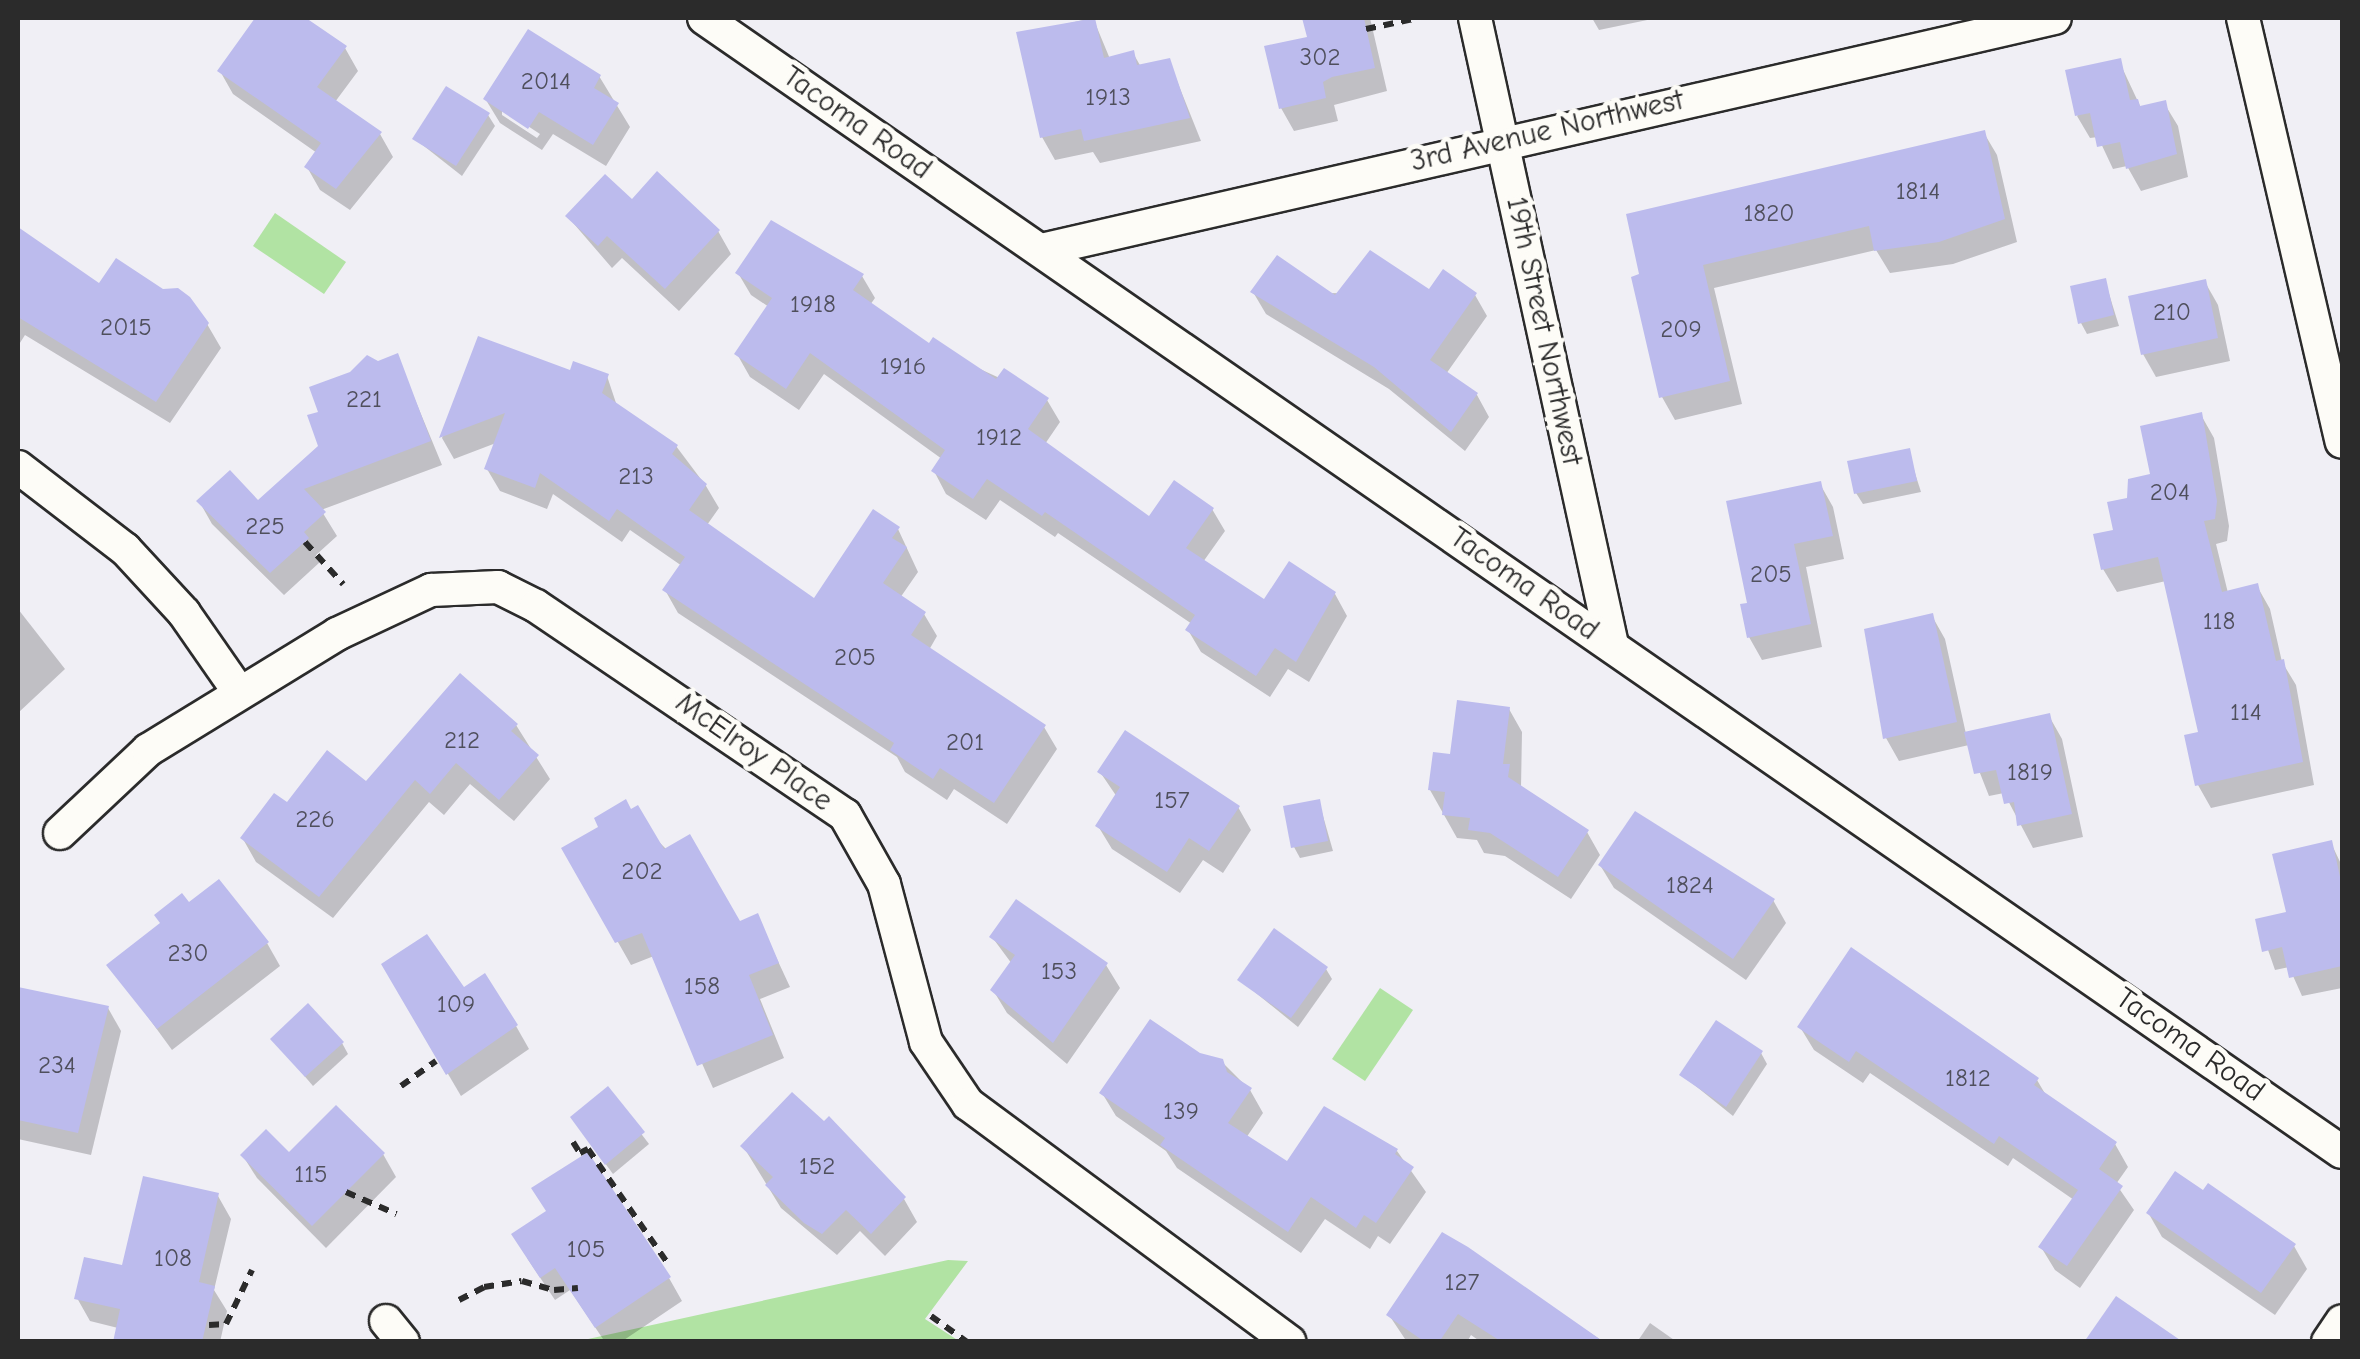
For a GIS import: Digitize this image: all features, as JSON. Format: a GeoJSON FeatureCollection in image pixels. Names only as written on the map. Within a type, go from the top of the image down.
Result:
{"type":"FeatureCollection","features":[{"type":"Feature","properties":{"kind":"street","name":"Tacoma Road"},"geometry":{"type":"LineString","coordinates":[[704,18],[2342,1152]]}},
{"type":"Feature","properties":{"kind":"street","name":"19th Street Northwest"},"geometry":{"type":"LineString","coordinates":[[1475,18],[1612,646]]}},
{"type":"Feature","properties":{"kind":"street","name":"3rd Avenue Northwest"},"geometry":{"type":"LineString","coordinates":[[1041,250],[1502,140],[2055,18]]}},
{"type":"Feature","properties":{"kind":"street"},"geometry":{"type":"LineString","coordinates":[[2243,18],[2342,442]]}},
{"type":"Feature","properties":{"kind":"street"},"geometry":{"type":"LineString","coordinates":[[18,467],[125,549],[184,612],[239,692]]}},
{"type":"Feature","properties":{"kind":"street","name":"McElroy Place"},"geometry":{"type":"LineString","coordinates":[[60,832],[148,750],[337,634],[431,590],[498,587],[536,606],[844,815],[884,884],[926,1042],[968,1104],[1290,1342]]}},
{"type":"Feature","properties":{"kind":"street"},"geometry":{"type":"LineString","coordinates":[[2328,1342],[2342,1321]]}},
{"type":"Feature","properties":{"kind":"path"},"geometry":{"type":"LineString","coordinates":[[1366,29],[1418,18]]}},
{"type":"Feature","properties":{"kind":"path"},"geometry":{"type":"LineString","coordinates":[[305,542],[343,584]]}},
{"type":"Feature","properties":{"kind":"path"},"geometry":{"type":"LineString","coordinates":[[401,1086],[436,1061]]}},
{"type":"Feature","properties":{"kind":"path"},"geometry":{"type":"LineString","coordinates":[[572,1142],[580,1152],[588,1149],[669,1265]]}},
{"type":"Feature","properties":{"kind":"path"},"geometry":{"type":"LineString","coordinates":[[346,1192],[396,1214]]}},
{"type":"Feature","properties":{"kind":"path"},"geometry":{"type":"LineString","coordinates":[[209,1325],[226,1324],[252,1270]]}},
{"type":"Feature","properties":{"kind":"path"},"geometry":{"type":"LineString","coordinates":[[460,1300],[484,1287],[522,1281],[578,1288]]}},
{"type":"Feature","properties":{"kind":"path"},"geometry":{"type":"LineString","coordinates":[[932,1316],[967,1342]]}},
{"type":"Feature","properties":{"kind":"green space"},"geometry":{"type":"Polygon","coordinates":[[[275,213],[346,262],[324,294],[253,246],[275,213]]]}},
{"type":"Feature","properties":{"kind":"green space"},"geometry":{"type":"Polygon","coordinates":[[[1380,988],[1413,1010],[1365,1081],[1332,1059],[1380,988]]]}},
{"type":"Feature","properties":{"kind":"green space"},"geometry":{"type":"Polygon","coordinates":[[[948,1260],[968,1261],[925,1319],[959,1341],[579,1341],[948,1260]]]}},
{"type":"Feature","properties":{"kind":"building"},"geometry":{"type":"Polygon","coordinates":[[[255,18],[306,18],[347,46],[317,87],[382,132],[336,189],[304,167],[321,143],[217,71],[255,18]]]}},
{"type":"Feature","properties":{"kind":"building"},"geometry":{"type":"Polygon","coordinates":[[[1095,18],[1104,58],[1134,50],[1137,65],[1170,58],[1190,118],[1084,141],[1081,129],[1040,138],[1016,32],[1095,18]]]}},
{"type":"Feature","properties":{"kind":"building"},"geometry":{"type":"Polygon","coordinates":[[[1302,18],[1364,18],[1375,68],[1332,77],[1323,82],[1326,98],[1279,109],[1264,46],[1307,37],[1302,18]]]}},
{"type":"Feature","properties":{"kind":"building"},"geometry":{"type":"Polygon","coordinates":[[[528,29],[601,75],[594,88],[619,103],[593,145],[539,112],[528,129],[483,99],[528,29]]]}},
{"type":"Feature","properties":{"kind":"building"},"geometry":{"type":"Polygon","coordinates":[[[2121,58],[2130,100],[2138,99],[2140,106],[2166,100],[2177,154],[2126,169],[2120,142],[2097,147],[2090,113],[2075,116],[2065,70],[2121,58]]]}},
{"type":"Feature","properties":{"kind":"building"},"geometry":{"type":"Polygon","coordinates":[[[446,86],[490,113],[456,166],[412,139],[446,86]]]}},
{"type":"Feature","properties":{"kind":"building"},"geometry":{"type":"Polygon","coordinates":[[[1985,130],[2005,219],[1939,242],[1874,251],[1869,226],[1703,265],[1730,381],[1659,398],[1631,277],[1639,274],[1626,214],[1985,130]]]}},
{"type":"Feature","properties":{"kind":"building"},"geometry":{"type":"Polygon","coordinates":[[[657,171],[720,230],[665,289],[607,236],[598,246],[565,216],[605,174],[632,199],[657,171]]]}},
{"type":"Feature","properties":{"kind":"building"},"geometry":{"type":"Polygon","coordinates":[[[771,220],[864,274],[853,290],[929,343],[933,337],[996,379],[1004,368],[1049,398],[1028,429],[1149,516],[1174,480],[1214,508],[1186,548],[1264,599],[1289,561],[1336,592],[1296,662],[1275,648],[1256,676],[1185,630],[1195,615],[1045,512],[1042,516],[987,479],[973,499],[931,471],[945,450],[810,353],[786,389],[734,354],[772,298],[735,273],[771,220]]]}},
{"type":"Feature","properties":{"kind":"building"},"geometry":{"type":"Polygon","coordinates":[[[18,227],[99,283],[116,258],[163,289],[178,288],[190,297],[209,323],[156,402],[18,317],[18,227]]]}},
{"type":"Feature","properties":{"kind":"building"},"geometry":{"type":"Polygon","coordinates":[[[1370,250],[1429,289],[1443,269],[1477,293],[1430,360],[1478,393],[1451,432],[1374,367],[1250,292],[1277,255],[1335,295],[1370,250]]]}},
{"type":"Feature","properties":{"kind":"building"},"geometry":{"type":"Polygon","coordinates":[[[2106,278],[2114,315],[2078,324],[2070,286],[2106,278]]]}},
{"type":"Feature","properties":{"kind":"building"},"geometry":{"type":"Polygon","coordinates":[[[2206,279],[2218,338],[2141,355],[2128,296],[2206,279]]]}},
{"type":"Feature","properties":{"kind":"building"},"geometry":{"type":"Polygon","coordinates":[[[478,336],[570,370],[573,361],[609,374],[602,393],[678,445],[672,454],[707,484],[689,510],[814,598],[873,509],[900,527],[892,538],[907,547],[883,583],[926,612],[911,635],[1046,725],[994,803],[940,768],[933,779],[890,750],[894,743],[662,590],[685,557],[617,509],[609,521],[540,473],[535,488],[484,469],[505,413],[439,438],[478,336]]]}},
{"type":"Feature","properties":{"kind":"building"},"geometry":{"type":"Polygon","coordinates":[[[398,353],[431,441],[304,489],[326,512],[304,532],[309,538],[270,573],[196,501],[230,470],[258,500],[318,446],[307,415],[318,412],[309,387],[350,372],[367,355],[378,361],[398,353]]]}},
{"type":"Feature","properties":{"kind":"building"},"geometry":{"type":"Polygon","coordinates":[[[2202,412],[2217,501],[2215,519],[2204,521],[2222,592],[2258,583],[2276,661],[2284,659],[2303,762],[2195,786],[2184,735],[2198,732],[2158,557],[2101,570],[2093,534],[2113,530],[2107,502],[2127,498],[2128,479],[2150,474],[2140,426],[2202,412]]]}},
{"type":"Feature","properties":{"kind":"building"},"geometry":{"type":"Polygon","coordinates":[[[1910,448],[1917,481],[1854,494],[1847,461],[1910,448]]]}},
{"type":"Feature","properties":{"kind":"building"},"geometry":{"type":"Polygon","coordinates":[[[1821,481],[1833,536],[1794,544],[1811,624],[1747,638],[1740,604],[1747,603],[1726,501],[1821,481]]]}},
{"type":"Feature","properties":{"kind":"building"},"geometry":{"type":"Polygon","coordinates":[[[1933,613],[1957,722],[1883,739],[1864,629],[1933,613]]]}},
{"type":"Feature","properties":{"kind":"building"},"geometry":{"type":"Polygon","coordinates":[[[460,673],[518,724],[511,731],[539,755],[499,800],[456,763],[430,794],[415,780],[319,897],[240,838],[274,793],[287,802],[327,750],[366,781],[460,673]]]}},
{"type":"Feature","properties":{"kind":"building"},"geometry":{"type":"Polygon","coordinates":[[[1457,700],[1510,707],[1503,764],[1510,764],[1508,777],[1589,830],[1558,877],[1490,833],[1468,830],[1470,818],[1442,815],[1445,792],[1428,790],[1433,752],[1450,754],[1457,700]]]}},
{"type":"Feature","properties":{"kind":"building"},"geometry":{"type":"Polygon","coordinates":[[[2050,713],[2072,814],[2017,826],[2014,802],[2004,804],[1996,770],[1974,774],[1964,732],[2050,713]]]}},
{"type":"Feature","properties":{"kind":"building"},"geometry":{"type":"Polygon","coordinates":[[[1125,730],[1240,806],[1209,851],[1189,838],[1167,872],[1095,826],[1120,787],[1097,772],[1125,730]]]}},
{"type":"Feature","properties":{"kind":"building"},"geometry":{"type":"Polygon","coordinates":[[[626,799],[631,809],[638,805],[664,849],[690,834],[740,921],[758,913],[779,963],[749,975],[773,1035],[697,1066],[642,933],[615,943],[561,848],[598,827],[594,818],[626,799]]]}},
{"type":"Feature","properties":{"kind":"building"},"geometry":{"type":"Polygon","coordinates":[[[1320,799],[1328,841],[1291,848],[1283,806],[1320,799]]]}},
{"type":"Feature","properties":{"kind":"building"},"geometry":{"type":"Polygon","coordinates":[[[1635,811],[1775,899],[1733,959],[1598,865],[1635,811]]]}},
{"type":"Feature","properties":{"kind":"building"},"geometry":{"type":"Polygon","coordinates":[[[2332,840],[2342,886],[2342,966],[2289,978],[2282,947],[2262,952],[2255,919],[2286,912],[2272,854],[2332,840]]]}},
{"type":"Feature","properties":{"kind":"building"},"geometry":{"type":"Polygon","coordinates":[[[219,879],[269,942],[157,1029],[106,965],[160,923],[154,915],[182,893],[189,902],[219,879]]]}},
{"type":"Feature","properties":{"kind":"building"},"geometry":{"type":"Polygon","coordinates":[[[1016,899],[1108,963],[1053,1043],[990,990],[1015,955],[989,937],[1016,899]]]}},
{"type":"Feature","properties":{"kind":"building"},"geometry":{"type":"Polygon","coordinates":[[[1274,928],[1328,967],[1291,1018],[1237,980],[1274,928]]]}},
{"type":"Feature","properties":{"kind":"building"},"geometry":{"type":"Polygon","coordinates":[[[427,934],[464,987],[485,973],[518,1025],[446,1075],[381,964],[427,934]]]}},
{"type":"Feature","properties":{"kind":"building"},"geometry":{"type":"Polygon","coordinates":[[[1851,947],[2039,1078],[2034,1085],[2117,1142],[2099,1169],[2123,1186],[2067,1266],[2038,1247],[2078,1190],[1999,1136],[1994,1144],[1856,1051],[1849,1062],[1797,1027],[1851,947]]]}},
{"type":"Feature","properties":{"kind":"building"},"geometry":{"type":"Polygon","coordinates":[[[18,987],[109,1006],[78,1133],[18,1120],[18,987]]]}},
{"type":"Feature","properties":{"kind":"building"},"geometry":{"type":"Polygon","coordinates":[[[308,1003],[344,1042],[305,1077],[270,1039],[308,1003]]]}},
{"type":"Feature","properties":{"kind":"building"},"geometry":{"type":"Polygon","coordinates":[[[1150,1019],[1200,1053],[1223,1059],[1227,1072],[1252,1088],[1228,1123],[1287,1161],[1324,1106],[1398,1149],[1395,1154],[1414,1167],[1376,1223],[1364,1215],[1356,1228],[1311,1197],[1288,1232],[1160,1145],[1165,1138],[1099,1093],[1150,1019]]]}},
{"type":"Feature","properties":{"kind":"building"},"geometry":{"type":"Polygon","coordinates":[[[1716,1020],[1763,1051],[1726,1107],[1679,1075],[1716,1020]]]}},
{"type":"Feature","properties":{"kind":"building"},"geometry":{"type":"Polygon","coordinates":[[[608,1086],[645,1132],[605,1165],[570,1117],[608,1086]]]}},
{"type":"Feature","properties":{"kind":"building"},"geometry":{"type":"Polygon","coordinates":[[[792,1092],[824,1121],[829,1116],[906,1197],[871,1234],[846,1210],[822,1234],[804,1223],[765,1185],[773,1177],[740,1146],[792,1092]]]}},
{"type":"Feature","properties":{"kind":"building"},"geometry":{"type":"Polygon","coordinates":[[[336,1105],[385,1153],[312,1226],[240,1155],[266,1129],[289,1152],[336,1105]]]}},
{"type":"Feature","properties":{"kind":"building"},"geometry":{"type":"Polygon","coordinates":[[[588,1152],[671,1277],[595,1328],[555,1268],[540,1278],[511,1234],[546,1211],[531,1188],[588,1152]]]}},
{"type":"Feature","properties":{"kind":"building"},"geometry":{"type":"Polygon","coordinates":[[[2175,1171],[2203,1190],[2208,1183],[2296,1244],[2261,1293],[2146,1213],[2175,1171]]]}},
{"type":"Feature","properties":{"kind":"building"},"geometry":{"type":"Polygon","coordinates":[[[143,1176],[219,1193],[199,1282],[215,1286],[202,1342],[113,1342],[120,1309],[74,1299],[84,1257],[122,1265],[143,1176]]]}},
{"type":"Feature","properties":{"kind":"building"},"geometry":{"type":"Polygon","coordinates":[[[1442,1232],[1604,1342],[1502,1342],[1458,1314],[1439,1342],[1425,1342],[1386,1315],[1442,1232]]]}},
{"type":"Feature","properties":{"kind":"building"},"geometry":{"type":"Polygon","coordinates":[[[2116,1296],[2183,1342],[2084,1342],[2116,1296]]]}}]}
